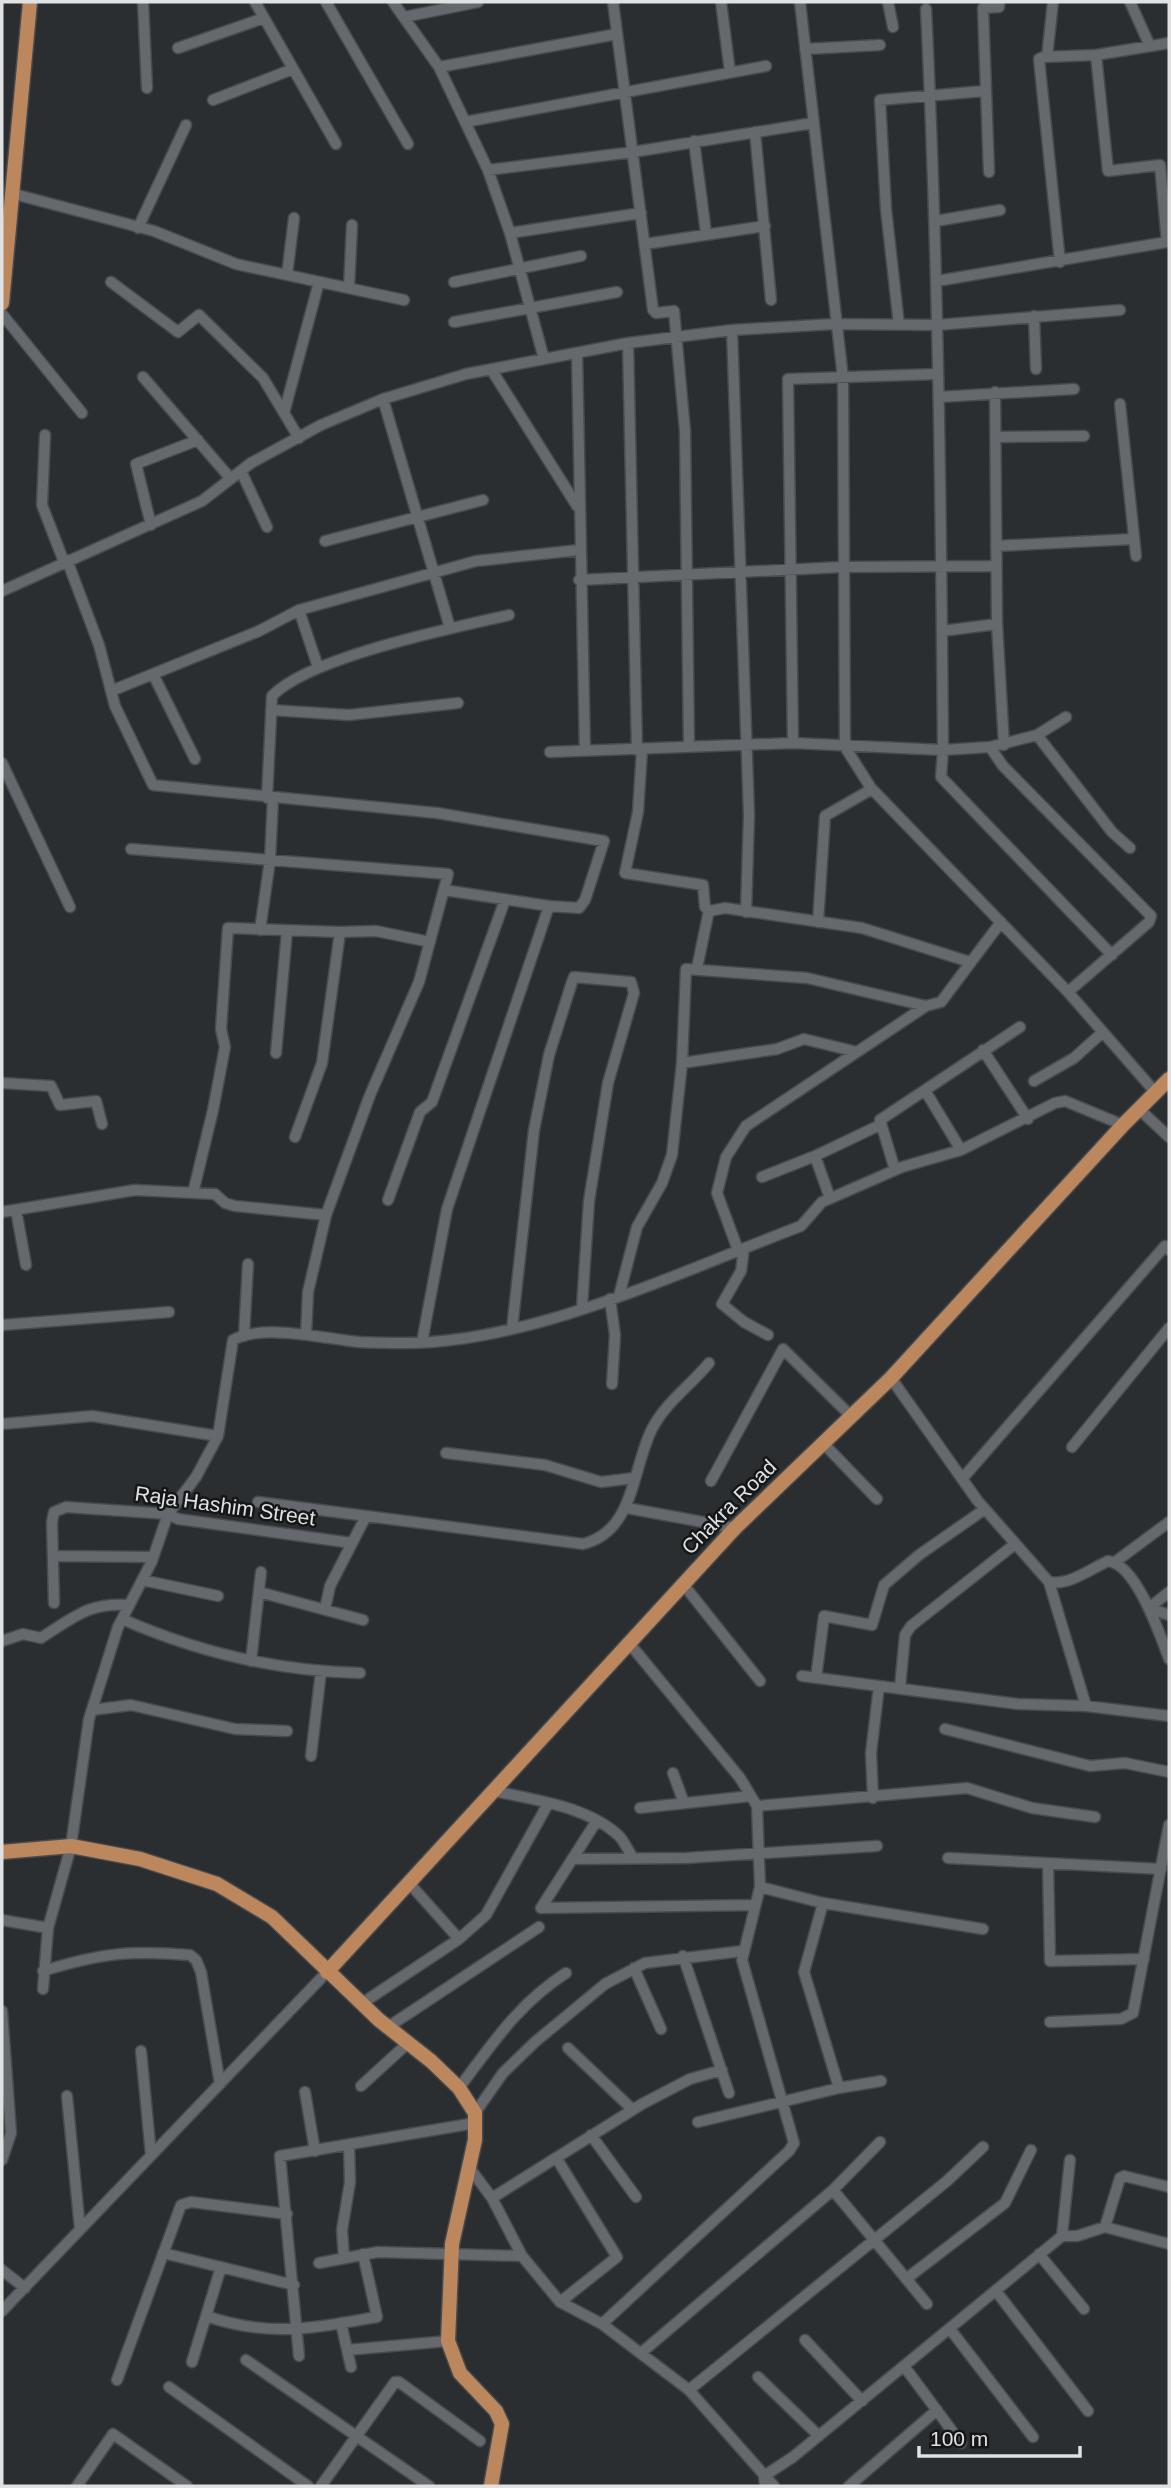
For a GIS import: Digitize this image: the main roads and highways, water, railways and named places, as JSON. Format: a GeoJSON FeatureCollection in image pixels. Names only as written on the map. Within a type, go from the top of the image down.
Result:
{"type":"FeatureCollection","features":[{"type":"Feature","properties":{"kind":"main road"},"geometry":{"type":"LineString","coordinates":[[2,303],[30,2]]}},
{"type":"Feature","properties":{"kind":"main road","name":"Chakra Road"},"geometry":{"type":"LineString","coordinates":[[327,1972],[735,1528],[891,1378],[1123,1125],[1169,1079]]}},
{"type":"Feature","properties":{"kind":"main road"},"geometry":{"type":"LineString","coordinates":[[2,1852],[71,1846],[139,1859],[217,1884],[272,1917],[361,2004],[459,2088],[475,2118],[469,2168],[451,2255],[448,2341],[460,2373],[496,2411],[502,2424],[491,2486]]}}]}
